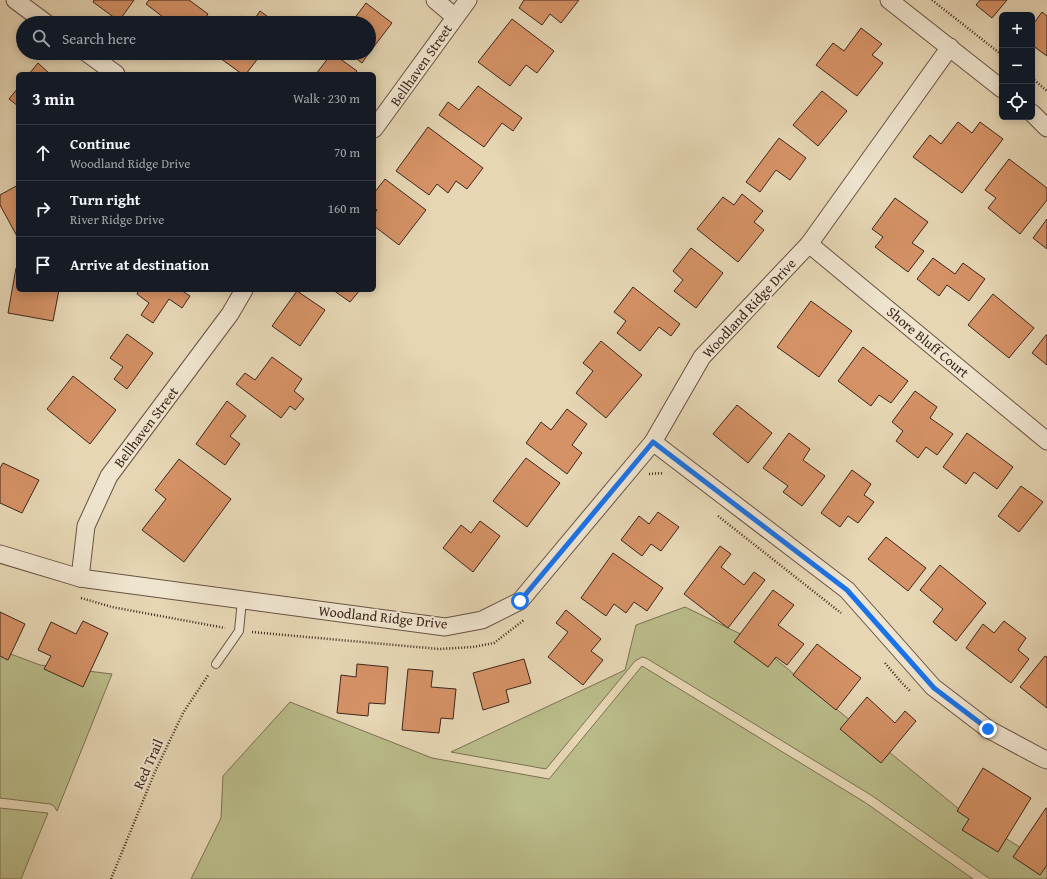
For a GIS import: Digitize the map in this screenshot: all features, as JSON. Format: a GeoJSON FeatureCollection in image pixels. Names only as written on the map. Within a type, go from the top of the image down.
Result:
{"type":"FeatureCollection","features":[{"type":"Feature","properties":{"kind":"street"},"geometry":{"type":"LineString","coordinates":[[15,0],[37,16]]}},
{"type":"Feature","properties":{"kind":"street"},"geometry":{"type":"LineString","coordinates":[[434,0],[455,17]]}},
{"type":"Feature","properties":{"kind":"street","name":"Bellhaven Street"},"geometry":{"type":"LineString","coordinates":[[376,126],[468,0]]}},
{"type":"Feature","properties":{"kind":"street"},"geometry":{"type":"LineString","coordinates":[[889,0],[999,87]]}},
{"type":"Feature","properties":{"kind":"street","name":"Woodland Ridge Drive"},"geometry":{"type":"LineString","coordinates":[[0,554],[80,578],[445,627],[482,620],[520,601],[653,442],[702,357],[809,244],[950,47]]}},
{"type":"Feature","properties":{"kind":"street"},"geometry":{"type":"LineString","coordinates":[[97,60],[113,72]]}},
{"type":"Feature","properties":{"kind":"street"},"geometry":{"type":"LineString","coordinates":[[1035,116],[1047,128]]}},
{"type":"Feature","properties":{"kind":"street","name":"Shore Bluff Court"},"geometry":{"type":"LineString","coordinates":[[809,244],[1047,441]]}},
{"type":"Feature","properties":{"kind":"street","name":"Bellhaven Street"},"geometry":{"type":"LineString","coordinates":[[80,578],[86,526],[109,476],[230,314],[243,292]]}},
{"type":"Feature","properties":{"kind":"street"},"geometry":{"type":"LineString","coordinates":[[653,442],[847,590],[934,688],[988,729],[1047,760]]}},
{"type":"Feature","properties":{"kind":"lane"},"geometry":{"type":"LineString","coordinates":[[216,664],[239,630],[242,600]]}},
{"type":"Feature","properties":{"kind":"path"},"geometry":{"type":"LineString","coordinates":[[932,0],[999,53]]}},
{"type":"Feature","properties":{"kind":"path"},"geometry":{"type":"LineString","coordinates":[[1035,81],[1047,91]]}},
{"type":"Feature","properties":{"kind":"path","name":"Red Trail"},"geometry":{"type":"LineString","coordinates":[[111,879],[154,774],[182,713],[216,664]]}},
{"type":"Feature","properties":{"kind":"green space"},"geometry":{"type":"Polygon","coordinates":[[[685,607],[753,640],[959,809],[1018,846],[1047,861],[1047,879],[990,879],[871,795],[646,658],[642,657],[635,661],[546,769],[451,752],[625,670],[636,625],[685,607]]]}},
{"type":"Feature","properties":{"kind":"green space"},"geometry":{"type":"Polygon","coordinates":[[[0,650],[40,665],[112,674],[57,811],[54,806],[50,804],[0,798],[0,650]]]}},
{"type":"Feature","properties":{"kind":"green space"},"geometry":{"type":"Polygon","coordinates":[[[642,666],[866,803],[973,879],[191,879],[221,818],[223,776],[290,702],[432,758],[549,779],[642,666]]]}},
{"type":"Feature","properties":{"kind":"green space"},"geometry":{"type":"Polygon","coordinates":[[[0,808],[48,813],[21,879],[0,879],[0,808]]]}},
{"type":"Feature","properties":{"kind":"building"},"geometry":{"type":"Polygon","coordinates":[[[94,0],[134,0],[123,16],[112,16],[93,2],[94,0]]]}},
{"type":"Feature","properties":{"kind":"building"},"geometry":{"type":"Polygon","coordinates":[[[149,0],[189,0],[208,14],[207,16],[162,16],[146,4],[149,0]]]}},
{"type":"Feature","properties":{"kind":"building"},"geometry":{"type":"Polygon","coordinates":[[[524,0],[579,0],[561,23],[550,14],[542,25],[519,8],[524,0]]]}},
{"type":"Feature","properties":{"kind":"building"},"geometry":{"type":"Polygon","coordinates":[[[980,0],[1007,0],[992,18],[976,5],[980,0]]]}},
{"type":"Feature","properties":{"kind":"building"},"geometry":{"type":"Polygon","coordinates":[[[366,3],[392,23],[376,44],[376,16],[356,16],[366,3]]]}},
{"type":"Feature","properties":{"kind":"building"},"geometry":{"type":"Polygon","coordinates":[[[260,11],[267,16],[257,16],[260,11]]]}},
{"type":"Feature","properties":{"kind":"building"},"geometry":{"type":"Polygon","coordinates":[[[1042,12],[1047,16],[1047,56],[1035,47],[1035,22],[1042,12]]]}},
{"type":"Feature","properties":{"kind":"building"},"geometry":{"type":"Polygon","coordinates":[[[512,19],[554,51],[537,73],[526,65],[510,86],[478,62],[512,19]]]}},
{"type":"Feature","properties":{"kind":"building"},"geometry":{"type":"Polygon","coordinates":[[[861,28],[882,44],[872,55],[883,63],[857,96],[816,65],[833,43],[844,51],[861,28]]]}},
{"type":"Feature","properties":{"kind":"building"},"geometry":{"type":"Polygon","coordinates":[[[223,60],[257,60],[248,72],[239,72],[223,60]]]}},
{"type":"Feature","properties":{"kind":"building"},"geometry":{"type":"Polygon","coordinates":[[[327,60],[342,60],[357,71],[356,72],[318,72],[327,60]]]}},
{"type":"Feature","properties":{"kind":"building"},"geometry":{"type":"Polygon","coordinates":[[[38,63],[48,72],[31,72],[38,63]]]}},
{"type":"Feature","properties":{"kind":"building"},"geometry":{"type":"Polygon","coordinates":[[[478,86],[522,118],[513,131],[502,123],[484,147],[439,115],[448,102],[459,110],[478,86]]]}},
{"type":"Feature","properties":{"kind":"building"},"geometry":{"type":"Polygon","coordinates":[[[16,90],[16,104],[9,99],[16,90]]]}},
{"type":"Feature","properties":{"kind":"building"},"geometry":{"type":"Polygon","coordinates":[[[822,91],[847,111],[818,146],[793,125],[822,91]]]}},
{"type":"Feature","properties":{"kind":"building"},"geometry":{"type":"Polygon","coordinates":[[[958,122],[972,133],[980,122],[1003,139],[962,193],[913,157],[930,135],[941,144],[958,122]]]}},
{"type":"Feature","properties":{"kind":"building"},"geometry":{"type":"Polygon","coordinates":[[[428,127],[483,168],[467,189],[456,181],[448,193],[437,184],[429,195],[396,171],[428,127]]]}},
{"type":"Feature","properties":{"kind":"building"},"geometry":{"type":"Polygon","coordinates":[[[779,138],[806,158],[790,180],[776,170],[760,192],[746,182],[779,138]]]}},
{"type":"Feature","properties":{"kind":"building"},"geometry":{"type":"Polygon","coordinates":[[[1009,159],[1047,188],[1047,200],[1020,234],[988,208],[996,198],[985,190],[1009,159]]]}},
{"type":"Feature","properties":{"kind":"building"},"geometry":{"type":"Polygon","coordinates":[[[385,179],[426,210],[399,245],[376,228],[376,190],[385,179]]]}},
{"type":"Feature","properties":{"kind":"building"},"geometry":{"type":"Polygon","coordinates":[[[16,186],[16,234],[0,205],[0,195],[16,186]]]}},
{"type":"Feature","properties":{"kind":"building"},"geometry":{"type":"Polygon","coordinates":[[[742,194],[763,211],[754,222],[764,230],[738,262],[697,229],[723,197],[734,205],[742,194]]]}},
{"type":"Feature","properties":{"kind":"building"},"geometry":{"type":"Polygon","coordinates":[[[895,198],[928,222],[912,243],[924,251],[908,272],[875,247],[883,237],[872,229],[895,198]]]}},
{"type":"Feature","properties":{"kind":"building"},"geometry":{"type":"Polygon","coordinates":[[[1047,219],[1047,249],[1033,238],[1047,219]]]}},
{"type":"Feature","properties":{"kind":"building"},"geometry":{"type":"Polygon","coordinates":[[[691,248],[723,273],[696,308],[674,291],[683,280],[673,271],[691,248]]]}},
{"type":"Feature","properties":{"kind":"building"},"geometry":{"type":"Polygon","coordinates":[[[933,258],[955,274],[963,263],[985,279],[969,301],[947,285],[939,296],[917,279],[933,258]]]}},
{"type":"Feature","properties":{"kind":"building"},"geometry":{"type":"Polygon","coordinates":[[[16,268],[16,292],[59,292],[53,321],[8,313],[16,268]]]}},
{"type":"Feature","properties":{"kind":"building"},"geometry":{"type":"Polygon","coordinates":[[[633,287],[680,324],[671,336],[659,327],[640,351],[617,333],[626,321],[614,312],[633,287]]]}},
{"type":"Feature","properties":{"kind":"building"},"geometry":{"type":"Polygon","coordinates":[[[138,292],[184,292],[190,296],[182,308],[169,299],[153,323],[141,315],[149,303],[137,294],[138,292]]]}},
{"type":"Feature","properties":{"kind":"building"},"geometry":{"type":"Polygon","coordinates":[[[296,292],[325,310],[300,346],[272,326],[296,292]]]}},
{"type":"Feature","properties":{"kind":"building"},"geometry":{"type":"Polygon","coordinates":[[[336,292],[358,292],[350,302],[336,292]]]}},
{"type":"Feature","properties":{"kind":"building"},"geometry":{"type":"Polygon","coordinates":[[[993,294],[1034,328],[1009,358],[968,325],[993,294]]]}},
{"type":"Feature","properties":{"kind":"building"},"geometry":{"type":"Polygon","coordinates":[[[811,301],[852,331],[819,377],[777,347],[811,301]]]}},
{"type":"Feature","properties":{"kind":"building"},"geometry":{"type":"Polygon","coordinates":[[[127,334],[153,353],[127,389],[114,379],[123,367],[110,358],[127,334]]]}},
{"type":"Feature","properties":{"kind":"building"},"geometry":{"type":"Polygon","coordinates":[[[1047,335],[1047,365],[1032,353],[1047,335]]]}},
{"type":"Feature","properties":{"kind":"building"},"geometry":{"type":"Polygon","coordinates":[[[601,341],[642,375],[606,418],[576,393],[593,371],[583,363],[601,341]]]}},
{"type":"Feature","properties":{"kind":"building"},"geometry":{"type":"Polygon","coordinates":[[[863,347],[908,381],[891,403],[879,395],[871,406],[838,381],[863,347]]]}},
{"type":"Feature","properties":{"kind":"building"},"geometry":{"type":"Polygon","coordinates":[[[272,357],[302,379],[294,391],[304,399],[295,410],[290,406],[281,418],[236,384],[245,373],[255,380],[272,357]]]}},
{"type":"Feature","properties":{"kind":"building"},"geometry":{"type":"Polygon","coordinates":[[[73,376],[116,410],[90,444],[47,409],[73,376]]]}},
{"type":"Feature","properties":{"kind":"building"},"geometry":{"type":"Polygon","coordinates":[[[915,391],[937,407],[930,418],[953,434],[937,455],[926,447],[918,458],[896,441],[903,431],[892,422],[915,391]]]}},
{"type":"Feature","properties":{"kind":"building"},"geometry":{"type":"Polygon","coordinates":[[[227,401],[246,416],[230,436],[240,444],[225,465],[196,444],[227,401]]]}},
{"type":"Feature","properties":{"kind":"building"},"geometry":{"type":"Polygon","coordinates":[[[737,405],[772,433],[748,463],[713,434],[737,405]]]}},
{"type":"Feature","properties":{"kind":"building"},"geometry":{"type":"Polygon","coordinates":[[[567,409],[587,424],[572,445],[582,453],[567,474],[526,443],[541,422],[551,430],[567,409]]]}},
{"type":"Feature","properties":{"kind":"building"},"geometry":{"type":"Polygon","coordinates":[[[789,433],[810,449],[803,460],[825,476],[802,506],[783,492],[788,486],[763,468],[789,433]]]}},
{"type":"Feature","properties":{"kind":"building"},"geometry":{"type":"Polygon","coordinates":[[[967,433],[1013,467],[997,489],[974,472],[966,484],[943,467],[967,433]]]}},
{"type":"Feature","properties":{"kind":"building"},"geometry":{"type":"Polygon","coordinates":[[[526,458],[560,483],[527,527],[493,501],[526,458]]]}},
{"type":"Feature","properties":{"kind":"building"},"geometry":{"type":"Polygon","coordinates":[[[179,459],[231,499],[184,562],[142,530],[166,499],[155,490],[179,459]]]}},
{"type":"Feature","properties":{"kind":"building"},"geometry":{"type":"Polygon","coordinates":[[[3,463],[39,480],[22,513],[0,503],[0,468],[3,463]]]}},
{"type":"Feature","properties":{"kind":"building"},"geometry":{"type":"Polygon","coordinates":[[[852,470],[871,484],[864,495],[874,502],[858,523],[848,516],[840,527],[821,513],[852,470]]]}},
{"type":"Feature","properties":{"kind":"building"},"geometry":{"type":"Polygon","coordinates":[[[1021,486],[1043,502],[1019,532],[998,516],[1021,486]]]}},
{"type":"Feature","properties":{"kind":"building"},"geometry":{"type":"Polygon","coordinates":[[[658,512],[679,527],[661,551],[651,544],[642,556],[621,540],[639,516],[649,524],[658,512]]]}},
{"type":"Feature","properties":{"kind":"building"},"geometry":{"type":"Polygon","coordinates":[[[480,521],[500,536],[473,572],[443,548],[461,525],[471,533],[480,521]]]}},
{"type":"Feature","properties":{"kind":"building"},"geometry":{"type":"Polygon","coordinates":[[[886,537],[926,568],[908,591],[868,559],[886,537]]]}},
{"type":"Feature","properties":{"kind":"building"},"geometry":{"type":"Polygon","coordinates":[[[720,546],[731,554],[721,567],[744,585],[754,572],[765,580],[728,628],[684,594],[720,546]]]}},
{"type":"Feature","properties":{"kind":"building"},"geometry":{"type":"Polygon","coordinates":[[[613,553],[663,588],[647,611],[634,602],[626,613],[614,604],[606,616],[581,598],[613,553]]]}},
{"type":"Feature","properties":{"kind":"building"},"geometry":{"type":"Polygon","coordinates":[[[940,565],[986,603],[956,641],[933,622],[943,609],[920,590],[940,565]]]}},
{"type":"Feature","properties":{"kind":"building"},"geometry":{"type":"Polygon","coordinates":[[[773,590],[794,605],[778,625],[804,644],[787,665],[776,657],[768,667],[734,642],[773,590]]]}},
{"type":"Feature","properties":{"kind":"building"},"geometry":{"type":"Polygon","coordinates":[[[566,610],[601,639],[591,651],[603,660],[583,685],[548,657],[568,632],[556,623],[566,610]]]}},
{"type":"Feature","properties":{"kind":"building"},"geometry":{"type":"Polygon","coordinates":[[[0,612],[25,624],[8,660],[0,656],[0,612]]]}},
{"type":"Feature","properties":{"kind":"building"},"geometry":{"type":"Polygon","coordinates":[[[83,621],[108,633],[83,687],[44,669],[51,656],[38,650],[51,622],[76,634],[83,621]]]}},
{"type":"Feature","properties":{"kind":"building"},"geometry":{"type":"Polygon","coordinates":[[[1004,621],[1026,638],[1018,650],[1029,659],[1011,683],[966,648],[983,624],[994,633],[1004,621]]]}},
{"type":"Feature","properties":{"kind":"building"},"geometry":{"type":"Polygon","coordinates":[[[817,644],[861,678],[836,710],[793,675],[817,644]]]}},
{"type":"Feature","properties":{"kind":"building"},"geometry":{"type":"Polygon","coordinates":[[[1045,656],[1047,657],[1047,708],[1020,687],[1045,656]]]}},
{"type":"Feature","properties":{"kind":"building"},"geometry":{"type":"Polygon","coordinates":[[[524,659],[531,683],[506,690],[509,702],[483,710],[473,673],[524,659]]]}},
{"type":"Feature","properties":{"kind":"building"},"geometry":{"type":"Polygon","coordinates":[[[357,664],[388,667],[385,704],[369,703],[368,716],[337,713],[341,675],[356,677],[357,664]]]}},
{"type":"Feature","properties":{"kind":"building"},"geometry":{"type":"Polygon","coordinates":[[[408,669],[433,671],[431,687],[456,689],[453,719],[441,718],[439,733],[402,730],[408,669]]]}},
{"type":"Feature","properties":{"kind":"building"},"geometry":{"type":"Polygon","coordinates":[[[867,697],[895,723],[905,711],[916,721],[881,763],[840,729],[867,697]]]}},
{"type":"Feature","properties":{"kind":"building"},"geometry":{"type":"Polygon","coordinates":[[[983,768],[1031,798],[998,852],[962,830],[969,819],[957,811],[983,768]]]}},
{"type":"Feature","properties":{"kind":"building"},"geometry":{"type":"Polygon","coordinates":[[[1046,808],[1047,865],[1040,875],[1013,857],[1046,808]]]}},
{"type":"Feature","properties":{"kind":"route"},"geometry":{"type":"LineString","coordinates":[[520,601],[653,442],[847,590],[934,688],[988,729]]}}]}
